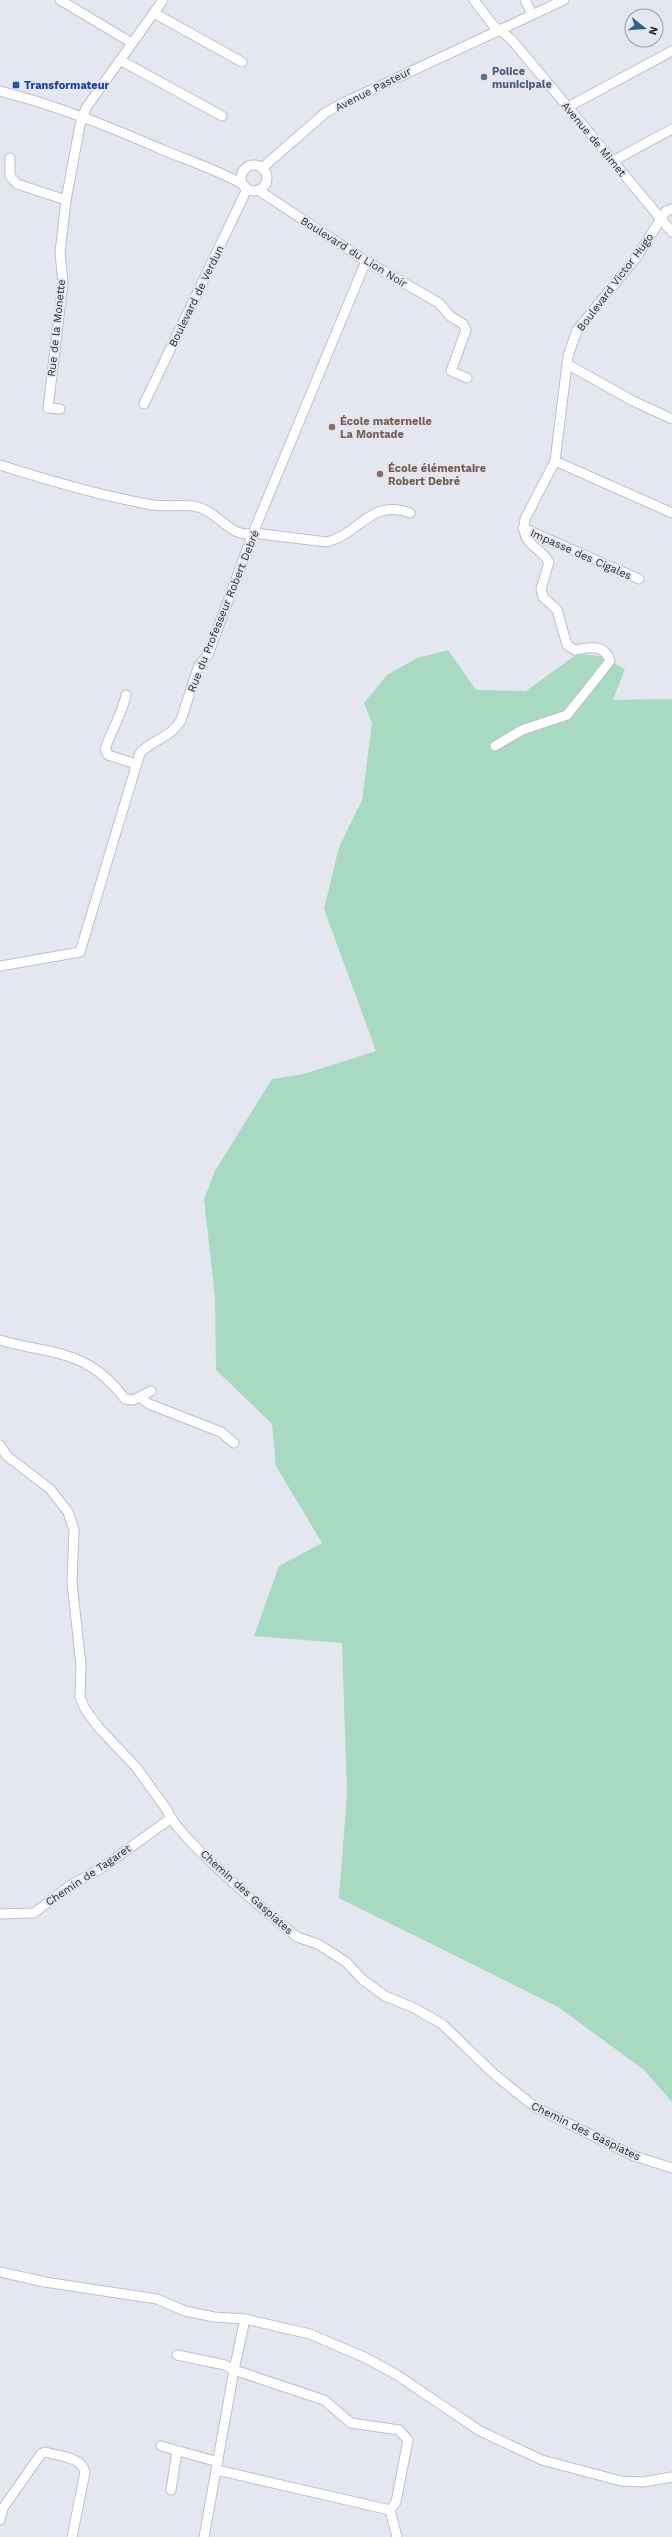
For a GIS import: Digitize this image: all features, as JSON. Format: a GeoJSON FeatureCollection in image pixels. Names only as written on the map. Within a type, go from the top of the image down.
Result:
{"type":"FeatureCollection","features":[{"type":"Feature","properties":{"kind":"street"},"geometry":{"type":"LineString","coordinates":[[60,0],[132,43]]}},
{"type":"Feature","properties":{"kind":"street","name":"Rue de la Monette"},"geometry":{"type":"LineString","coordinates":[[60,409],[48,408],[63,284],[60,253],[66,200],[83,117],[86,108],[163,0]]}},
{"type":"Feature","properties":{"kind":"street","name":"Avenue de Mimet"},"geometry":{"type":"LineString","coordinates":[[474,0],[498,30],[511,39],[672,232]]}},
{"type":"Feature","properties":{"kind":"street"},"geometry":{"type":"LineString","coordinates":[[525,0],[532,14]]}},
{"type":"Feature","properties":{"kind":"street","name":"Avenue Pasteur"},"geometry":{"type":"LineString","coordinates":[[262,168],[325,114],[341,104],[564,0]]}},
{"type":"Feature","properties":{"kind":"street"},"geometry":{"type":"LineString","coordinates":[[154,13],[242,62]]}},
{"type":"Feature","properties":{"kind":"street"},"geometry":{"type":"LineString","coordinates":[[568,107],[672,51]]}},
{"type":"Feature","properties":{"kind":"street"},"geometry":{"type":"LineString","coordinates":[[120,60],[222,116]]}},
{"type":"Feature","properties":{"kind":"street"},"geometry":{"type":"LineString","coordinates":[[0,91],[50,105],[83,117],[222,173],[246,187],[258,190],[266,182]]}},
{"type":"Feature","properties":{"kind":"street"},"geometry":{"type":"LineString","coordinates":[[613,161],[672,129]]}},
{"type":"Feature","properties":{"kind":"street"},"geometry":{"type":"LineString","coordinates":[[10,158],[10,176],[17,184],[66,200]]}},
{"type":"Feature","properties":{"kind":"street"},"geometry":{"type":"LineString","coordinates":[[222,173],[244,170],[255,165],[262,168],[266,174],[266,182],[270,198]]}},
{"type":"Feature","properties":{"kind":"street"},"geometry":{"type":"LineString","coordinates":[[244,170],[242,178],[246,187]]}},
{"type":"Feature","properties":{"kind":"street","name":"Boulevard de Verdun"},"geometry":{"type":"LineString","coordinates":[[144,404],[246,187]]}},
{"type":"Feature","properties":{"kind":"street","name":"Boulevard du Lion Noir"},"geometry":{"type":"LineString","coordinates":[[258,190],[366,261],[439,303],[450,316],[465,327],[451,371],[468,378]]}},
{"type":"Feature","properties":{"kind":"street","name":"Boulevard Victor Hugo"},"geometry":{"type":"LineString","coordinates":[[523,528],[525,519],[555,461],[567,364],[577,330],[636,258],[666,211],[672,209]]}},
{"type":"Feature","properties":{"kind":"street","name":"Rue du Professeur Robert Debré"},"geometry":{"type":"LineString","coordinates":[[0,966],[80,952],[140,753],[148,745],[176,729],[181,720],[200,665],[208,655],[253,533],[366,261]]}},
{"type":"Feature","properties":{"kind":"street"},"geometry":{"type":"LineString","coordinates":[[567,364],[633,401],[672,419]]}},
{"type":"Feature","properties":{"kind":"street"},"geometry":{"type":"LineString","coordinates":[[555,461],[672,513]]}},
{"type":"Feature","properties":{"kind":"street"},"geometry":{"type":"LineString","coordinates":[[0,465],[70,487],[154,505],[198,507],[220,517],[238,534],[246,536],[253,533],[327,542],[336,540],[377,512],[397,508],[410,513]]}},
{"type":"Feature","properties":{"kind":"street"},"geometry":{"type":"LineString","coordinates":[[495,746],[522,730],[567,715],[610,661],[608,654],[601,649],[592,646],[575,650],[567,645],[557,610],[543,597],[541,589],[549,562],[545,555],[526,540],[523,528]]}},
{"type":"Feature","properties":{"kind":"street","name":"Impasse des Cigales"},"geometry":{"type":"LineString","coordinates":[[523,528],[639,579]]}},
{"type":"Feature","properties":{"kind":"street"},"geometry":{"type":"LineString","coordinates":[[126,695],[124,704],[115,721],[105,749],[108,755],[136,764]]}},
{"type":"Feature","properties":{"kind":"street"},"geometry":{"type":"LineString","coordinates":[[0,1340],[68,1355],[96,1369],[111,1381],[125,1399],[133,1400],[151,1391]]}},
{"type":"Feature","properties":{"kind":"street"},"geometry":{"type":"LineString","coordinates":[[140,1397],[149,1404],[221,1432],[234,1443]]}},
{"type":"Feature","properties":{"kind":"street","name":"Chemin des Gaspiates"},"geometry":{"type":"LineString","coordinates":[[0,1445],[7,1456],[50,1489],[68,1512],[74,1530],[72,1583],[81,1665],[80,1697],[85,1709],[99,1728],[136,1767],[167,1810],[170,1819],[195,1846],[297,1937],[318,1944],[346,1962],[363,1980],[385,1996],[442,2024],[495,2075],[535,2107],[634,2156],[672,2168]]}},
{"type":"Feature","properties":{"kind":"street","name":"Chemin de Tagaret"},"geometry":{"type":"LineString","coordinates":[[0,1914],[34,1913],[68,1887],[103,1867],[170,1819]]}},
{"type":"Feature","properties":{"kind":"street"},"geometry":{"type":"LineString","coordinates":[[0,2272],[45,2282],[157,2300],[185,2311],[214,2317],[245,2319],[310,2334],[366,2358],[397,2375],[480,2430],[542,2460],[621,2481],[644,2482],[672,2477]]}},
{"type":"Feature","properties":{"kind":"street"},"geometry":{"type":"LineString","coordinates":[[204,2537],[218,2466],[234,2370],[245,2319]]}},
{"type":"Feature","properties":{"kind":"street"},"geometry":{"type":"LineString","coordinates":[[177,2355],[225,2365],[234,2370],[324,2400],[351,2423],[399,2430],[408,2440],[408,2447],[396,2502],[390,2510]]}},
{"type":"Feature","properties":{"kind":"street"},"geometry":{"type":"LineString","coordinates":[[160,2446],[218,2466],[390,2510]]}},
{"type":"Feature","properties":{"kind":"street"},"geometry":{"type":"LineString","coordinates":[[171,2490],[178,2451]]}},
{"type":"Feature","properties":{"kind":"street"},"geometry":{"type":"LineString","coordinates":[[0,2520],[3,2508],[41,2454],[45,2452],[79,2462],[84,2467],[85,2472],[72,2537]]}},
{"type":"Feature","properties":{"kind":"street"},"geometry":{"type":"LineString","coordinates":[[390,2510],[397,2537]]}},
{"type":"Feature","properties":{"kind":"green space"},"geometry":{"type":"Polygon","coordinates":[[[448,650],[476,690],[526,691],[577,654],[600,656],[625,669],[613,700],[672,699],[672,2102],[644,2070],[558,2007],[339,1898],[347,1794],[342,1643],[254,1636],[279,1566],[322,1543],[276,1466],[272,1424],[216,1370],[215,1297],[204,1199],[215,1171],[272,1079],[304,1074],[376,1051],[324,909],[339,847],[362,800],[372,723],[364,703],[387,675],[417,658],[448,650]]]}},
{"type":"Feature","properties":{"kind":"place","name":"Police municipale"},"geometry":{"type":"Point","coordinates":[484,77]}},
{"type":"Feature","properties":{"kind":"place","name":"Transformateur"},"geometry":{"type":"Point","coordinates":[16,85]}},
{"type":"Feature","properties":{"kind":"place","name":"École maternelle La Montade"},"geometry":{"type":"Point","coordinates":[332,427]}},
{"type":"Feature","properties":{"kind":"place","name":"École élémentaire Robert Debré"},"geometry":{"type":"Point","coordinates":[380,474]}}]}
